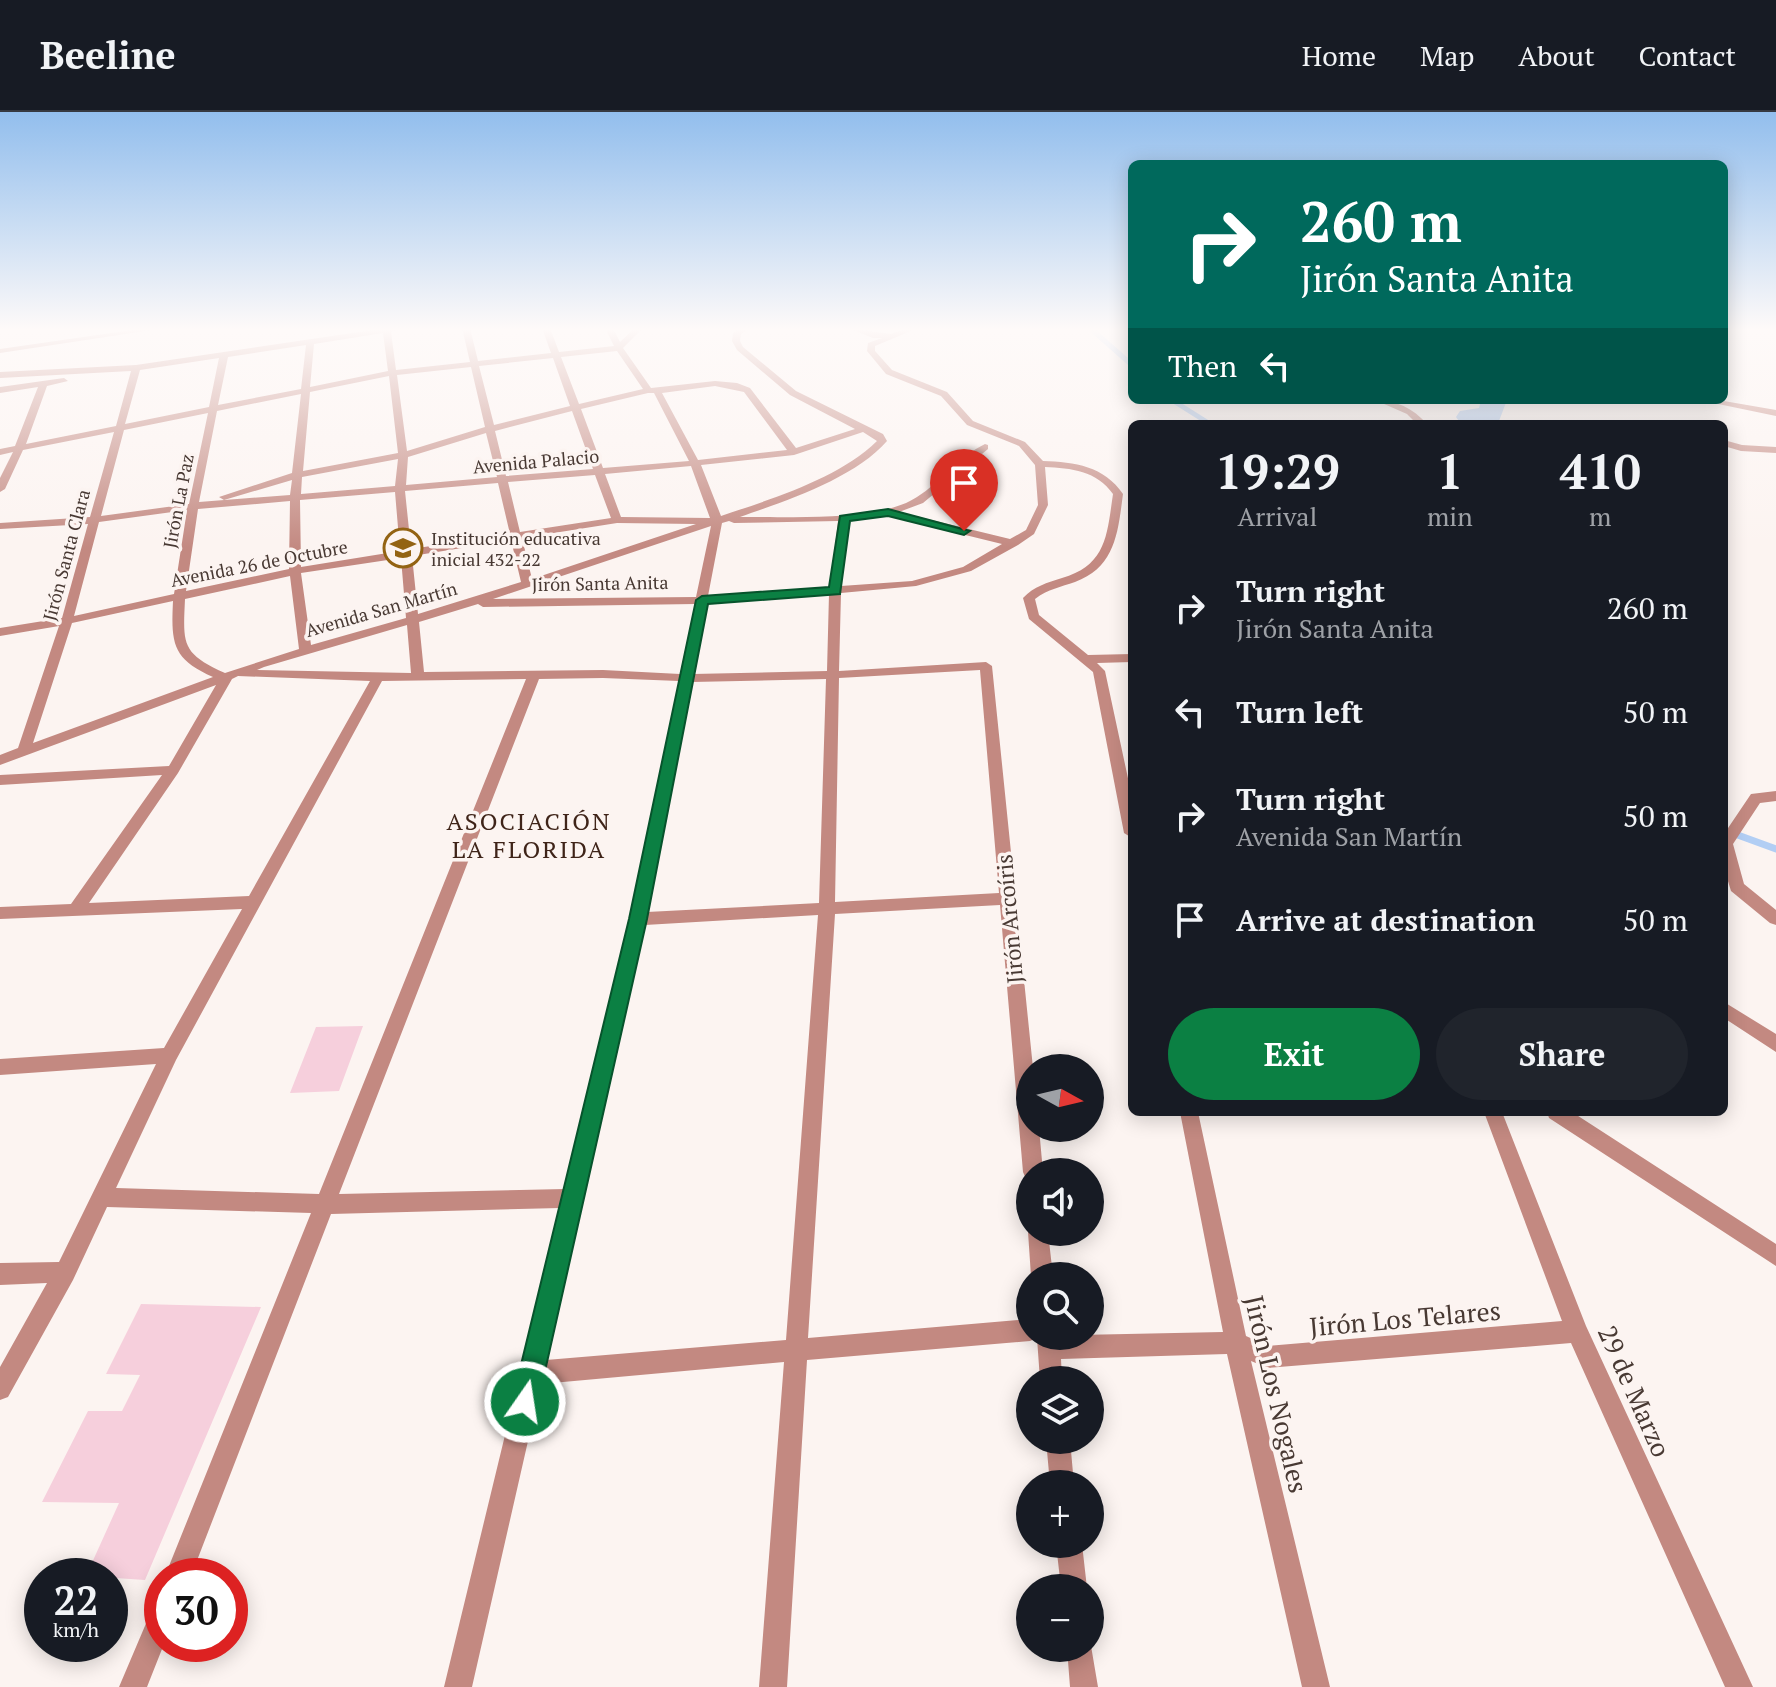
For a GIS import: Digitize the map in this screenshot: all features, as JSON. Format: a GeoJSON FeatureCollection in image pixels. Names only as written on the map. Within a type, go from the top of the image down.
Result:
{"type":"FeatureCollection","features":[{"type":"Feature","properties":{"kind":"street"},"geometry":{"type":"LineString","coordinates":[[0,489],[37,402]]}},
{"type":"Feature","properties":{"kind":"street","name":"Jirón Santa Clara"},"geometry":{"type":"LineString","coordinates":[[24,750],[67,621],[126,402]]}},
{"type":"Feature","properties":{"kind":"street","name":"Jirón La Paz"},"geometry":{"type":"LineString","coordinates":[[216,402],[179,596],[179,644],[193,662],[233,676]]}},
{"type":"Feature","properties":{"kind":"street"},"geometry":{"type":"LineString","coordinates":[[0,452],[246,402]]}},
{"type":"Feature","properties":{"kind":"street"},"geometry":{"type":"LineString","coordinates":[[305,402],[295,499],[295,571],[305,649]]}},
{"type":"Feature","properties":{"kind":"street"},"geometry":{"type":"LineString","coordinates":[[395,402],[403,455],[400,490],[415,618],[418,676]]}},
{"type":"Feature","properties":{"kind":"street"},"geometry":{"type":"LineString","coordinates":[[484,402],[527,583]]}},
{"type":"Feature","properties":{"kind":"street"},"geometry":{"type":"LineString","coordinates":[[571,402],[617,520]]}},
{"type":"Feature","properties":{"kind":"street"},"geometry":{"type":"LineString","coordinates":[[194,506],[296,475],[403,455],[490,429],[603,402]]}},
{"type":"Feature","properties":{"kind":"street"},"geometry":{"type":"LineString","coordinates":[[458,1687],[638,919],[717,521],[695,463],[658,402]]}},
{"type":"Feature","properties":{"kind":"street"},"geometry":{"type":"LineString","coordinates":[[756,402],[794,452]]}},
{"type":"Feature","properties":{"kind":"street"},"geometry":{"type":"LineString","coordinates":[[717,521],[783,499],[871,452],[882,441],[880,436],[810,402]]}},
{"type":"Feature","properties":{"kind":"street"},"geometry":{"type":"LineString","coordinates":[[951,402],[970,423],[1022,444],[1040,464],[1075,467],[1103,476],[1118,494],[1112,538],[1100,564],[1089,574],[1039,589],[1029,598],[1033,616],[1099,671],[1128,813]]}},
{"type":"Feature","properties":{"kind":"street"},"geometry":{"type":"LineString","coordinates":[[1389,404],[1410,412],[1418,420]]}},
{"type":"Feature","properties":{"kind":"street"},"geometry":{"type":"LineString","coordinates":[[1725,404],[1776,413]]}},
{"type":"Feature","properties":{"kind":"street","name":"Avenida Palacio"},"geometry":{"type":"LineString","coordinates":[[0,526],[94,520],[194,506],[400,490],[794,452],[863,429]]}},
{"type":"Feature","properties":{"kind":"street"},"geometry":{"type":"LineString","coordinates":[[1728,444],[1776,450]]}},
{"type":"Feature","properties":{"kind":"street"},"geometry":{"type":"LineString","coordinates":[[888,513],[919,501],[985,447]]}},
{"type":"Feature","properties":{"kind":"street","name":"Jirón Santa Anita"},"geometry":{"type":"LineString","coordinates":[[470,603],[702,600],[912,584],[967,569],[1030,532],[1043,505],[1040,464]]}},
{"type":"Feature","properties":{"kind":"street","name":"Avenida San Martín"},"geometry":{"type":"LineString","coordinates":[[0,760],[305,649],[470,603],[717,521],[844,518],[888,513],[1014,543]]}},
{"type":"Feature","properties":{"kind":"street"},"geometry":{"type":"LineString","coordinates":[[773,1687],[827,907],[835,591],[844,518]]}},
{"type":"Feature","properties":{"kind":"street","name":"Avenida 26 de Octubre"},"geometry":{"type":"LineString","coordinates":[[0,632],[67,621],[295,571],[617,520],[717,521]]}},
{"type":"Feature","properties":{"kind":"street"},"geometry":{"type":"LineString","coordinates":[[1087,659],[1128,658]]}},
{"type":"Feature","properties":{"kind":"street","name":"Jirón Arcoíris"},"geometry":{"type":"LineString","coordinates":[[832,675],[986,666],[1032,1158]]}},
{"type":"Feature","properties":{"kind":"street"},"geometry":{"type":"LineString","coordinates":[[76,909],[173,770],[233,676],[534,674],[688,678],[832,675]]}},
{"type":"Feature","properties":{"kind":"street"},"geometry":{"type":"LineString","coordinates":[[185,1558],[328,1204],[534,674]]}},
{"type":"Feature","properties":{"kind":"street"},"geometry":{"type":"LineString","coordinates":[[0,1389],[65,1272],[169,1055],[378,677]]}},
{"type":"Feature","properties":{"kind":"street"},"geometry":{"type":"LineString","coordinates":[[0,780],[173,770]]}},
{"type":"Feature","properties":{"kind":"street"},"geometry":{"type":"LineString","coordinates":[[1728,840],[1756,798],[1776,796]]}},
{"type":"Feature","properties":{"kind":"street"},"geometry":{"type":"LineString","coordinates":[[1728,855],[1737,887],[1776,919]]}},
{"type":"Feature","properties":{"kind":"street"},"geometry":{"type":"LineString","coordinates":[[638,919],[1006,899]]}},
{"type":"Feature","properties":{"kind":"street"},"geometry":{"type":"LineString","coordinates":[[0,913],[252,902]]}},
{"type":"Feature","properties":{"kind":"street"},"geometry":{"type":"LineString","coordinates":[[1728,1012],[1776,1044]]}},
{"type":"Feature","properties":{"kind":"street"},"geometry":{"type":"LineString","coordinates":[[0,1067],[169,1055]]}},
{"type":"Feature","properties":{"kind":"street","name":"Jirón Los Nogales"},"geometry":{"type":"LineString","coordinates":[[1190,1116],[1236,1343],[1316,1687]]}},
{"type":"Feature","properties":{"kind":"street","name":"29 de Marzo"},"geometry":{"type":"LineString","coordinates":[[1495,1116],[1577,1331],[1739,1687]]}},
{"type":"Feature","properties":{"kind":"street"},"geometry":{"type":"LineString","coordinates":[[1562,1116],[1776,1256]]}},
{"type":"Feature","properties":{"kind":"street"},"geometry":{"type":"LineString","coordinates":[[100,1197],[328,1204],[571,1198]]}},
{"type":"Feature","properties":{"kind":"street"},"geometry":{"type":"LineString","coordinates":[[0,1274],[65,1272]]}},
{"type":"Feature","properties":{"kind":"street"},"geometry":{"type":"LineString","coordinates":[[532,1373],[1016,1331]]}},
{"type":"Feature","properties":{"kind":"street","name":"Jirón Los Telares"},"geometry":{"type":"LineString","coordinates":[[1104,1342],[1236,1343],[1268,1357],[1577,1331]]}},
{"type":"Feature","properties":{"kind":"street"},"geometry":{"type":"LineString","coordinates":[[133,1687],[144,1660]]}},
{"type":"Feature","properties":{"kind":"street"},"geometry":{"type":"LineString","coordinates":[[1081,1662],[1084,1687]]}},
{"type":"Feature","properties":{"kind":"building"},"geometry":{"type":"Polygon","coordinates":[[[363,1026],[339,1091],[290,1093],[316,1027],[363,1026]]]}},
{"type":"Feature","properties":{"kind":"building"},"geometry":{"type":"Polygon","coordinates":[[[141,1304],[261,1307],[154,1558],[144,1558],[144,1580],[128,1579],[128,1558],[94,1558],[119,1503],[42,1502],[88,1411],[122,1411],[140,1375],[106,1374],[141,1304]]]}},
{"type":"Feature","properties":{"kind":"waterway"},"geometry":{"type":"LineString","coordinates":[[1178,404],[1204,420]]}},
{"type":"Feature","properties":{"kind":"waterway"},"geometry":{"type":"LineString","coordinates":[[1472,420],[1469,417],[1490,415],[1493,404]]}},
{"type":"Feature","properties":{"kind":"waterway"},"geometry":{"type":"LineString","coordinates":[[1728,831],[1776,849]]}},
{"type":"Feature","properties":{"kind":"place","name":"Institución educativa inicial 432-22"},"geometry":{"type":"Point","coordinates":[403,548]}},
{"type":"Feature","properties":{"kind":"district","name":"ASOCIACIÓN LA FLORIDA"},"geometry":{"type":"Point","coordinates":[529,835]}},
{"type":"Feature","properties":{"kind":"route"},"geometry":{"type":"LineString","coordinates":[[525,1402],[638,919],[702,600],[835,591],[844,518],[888,513],[964,531]]}}]}
